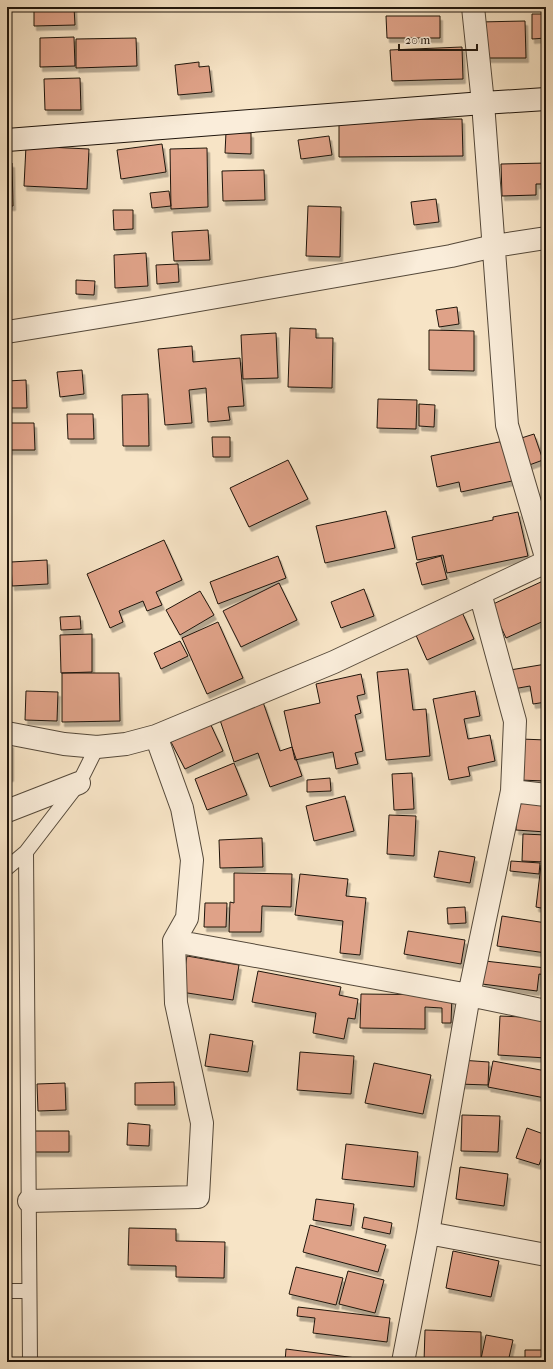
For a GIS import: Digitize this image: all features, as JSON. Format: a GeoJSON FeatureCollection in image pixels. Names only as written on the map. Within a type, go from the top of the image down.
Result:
{"type":"FeatureCollection","features":[{"type":"Feature","properties":{"kind":"street"},"geometry":{"type":"LineString","coordinates":[[473,7],[483,103],[507,425],[546,557]]}},
{"type":"Feature","properties":{"kind":"street"},"geometry":{"type":"LineString","coordinates":[[7,140],[546,99]]}},
{"type":"Feature","properties":{"kind":"street"},"geometry":{"type":"LineString","coordinates":[[7,332],[451,256],[494,246],[546,238]]}},
{"type":"Feature","properties":{"kind":"street"},"geometry":{"type":"LineString","coordinates":[[7,733],[64,744],[97,748],[126,744],[156,736],[334,662],[546,562]]}},
{"type":"Feature","properties":{"kind":"street"},"geometry":{"type":"LineString","coordinates":[[404,1362],[469,995],[512,791],[515,721],[480,593]]}},
{"type":"Feature","properties":{"kind":"street"},"geometry":{"type":"LineString","coordinates":[[29,1201],[198,1197],[202,1123],[176,1003],[174,941],[187,918],[192,860],[182,808],[156,736]]}},
{"type":"Feature","properties":{"kind":"street"},"geometry":{"type":"LineString","coordinates":[[7,811],[79,783]]}},
{"type":"Feature","properties":{"kind":"street"},"geometry":{"type":"LineString","coordinates":[[512,791],[546,795]]}},
{"type":"Feature","properties":{"kind":"street"},"geometry":{"type":"LineString","coordinates":[[174,941],[469,995],[546,1011]]}},
{"type":"Feature","properties":{"kind":"street"},"geometry":{"type":"LineString","coordinates":[[428,1233],[546,1254]]}},
{"type":"Feature","properties":{"kind":"lane"},"geometry":{"type":"LineString","coordinates":[[7,868],[26,852],[79,783],[97,748]]}},
{"type":"Feature","properties":{"kind":"lane"},"geometry":{"type":"LineString","coordinates":[[26,852],[30,1362]]}},
{"type":"Feature","properties":{"kind":"lane"},"geometry":{"type":"LineString","coordinates":[[7,1291],[29,1291]]}},
{"type":"Feature","properties":{"kind":"building"},"geometry":{"type":"Polygon","coordinates":[[[34,7],[74,7],[75,25],[34,26],[34,7]]]}},
{"type":"Feature","properties":{"kind":"building"},"geometry":{"type":"Polygon","coordinates":[[[532,14],[546,14],[546,38],[532,39],[532,14]]]}},
{"type":"Feature","properties":{"kind":"building"},"geometry":{"type":"Polygon","coordinates":[[[386,16],[440,16],[440,38],[387,38],[386,16]]]}},
{"type":"Feature","properties":{"kind":"building"},"geometry":{"type":"Polygon","coordinates":[[[525,21],[526,58],[480,58],[479,22],[525,21]]]}},
{"type":"Feature","properties":{"kind":"building"},"geometry":{"type":"Polygon","coordinates":[[[74,37],[75,66],[40,67],[40,38],[74,37]]]}},
{"type":"Feature","properties":{"kind":"building"},"geometry":{"type":"Polygon","coordinates":[[[136,38],[137,66],[76,68],[76,39],[136,38]]]}},
{"type":"Feature","properties":{"kind":"building"},"geometry":{"type":"Polygon","coordinates":[[[462,47],[463,79],[392,81],[390,50],[462,47]]]}},
{"type":"Feature","properties":{"kind":"building"},"geometry":{"type":"Polygon","coordinates":[[[199,62],[199,67],[209,66],[212,92],[178,95],[175,65],[199,62]]]}},
{"type":"Feature","properties":{"kind":"building"},"geometry":{"type":"Polygon","coordinates":[[[80,78],[81,110],[45,110],[44,79],[80,78]]]}},
{"type":"Feature","properties":{"kind":"building"},"geometry":{"type":"Polygon","coordinates":[[[462,119],[463,156],[339,157],[339,120],[462,119]]]}},
{"type":"Feature","properties":{"kind":"building"},"geometry":{"type":"Polygon","coordinates":[[[226,132],[251,133],[251,154],[225,153],[226,132]]]}},
{"type":"Feature","properties":{"kind":"building"},"geometry":{"type":"Polygon","coordinates":[[[329,136],[332,155],[301,159],[298,140],[329,136]]]}},
{"type":"Feature","properties":{"kind":"building"},"geometry":{"type":"Polygon","coordinates":[[[162,144],[166,172],[121,179],[117,150],[162,144]]]}},
{"type":"Feature","properties":{"kind":"building"},"geometry":{"type":"Polygon","coordinates":[[[26,146],[89,149],[87,189],[24,186],[26,146]]]}},
{"type":"Feature","properties":{"kind":"building"},"geometry":{"type":"Polygon","coordinates":[[[207,148],[208,207],[171,209],[170,149],[207,148]]]}},
{"type":"Feature","properties":{"kind":"building"},"geometry":{"type":"Polygon","coordinates":[[[7,163],[12,163],[13,206],[7,206],[7,163]]]}},
{"type":"Feature","properties":{"kind":"building"},"geometry":{"type":"Polygon","coordinates":[[[546,163],[546,184],[536,184],[536,195],[502,196],[501,164],[546,163]]]}},
{"type":"Feature","properties":{"kind":"building"},"geometry":{"type":"Polygon","coordinates":[[[264,170],[265,200],[223,201],[222,171],[264,170]]]}},
{"type":"Feature","properties":{"kind":"building"},"geometry":{"type":"Polygon","coordinates":[[[169,191],[171,206],[152,208],[150,193],[169,191]]]}},
{"type":"Feature","properties":{"kind":"building"},"geometry":{"type":"Polygon","coordinates":[[[436,199],[439,222],[414,225],[411,202],[436,199]]]}},
{"type":"Feature","properties":{"kind":"building"},"geometry":{"type":"Polygon","coordinates":[[[308,206],[341,207],[340,257],[306,256],[308,206]]]}},
{"type":"Feature","properties":{"kind":"building"},"geometry":{"type":"Polygon","coordinates":[[[113,210],[133,210],[133,229],[114,230],[113,210]]]}},
{"type":"Feature","properties":{"kind":"building"},"geometry":{"type":"Polygon","coordinates":[[[208,230],[210,260],[174,261],[172,232],[208,230]]]}},
{"type":"Feature","properties":{"kind":"building"},"geometry":{"type":"Polygon","coordinates":[[[146,253],[148,286],[115,288],[114,255],[146,253]]]}},
{"type":"Feature","properties":{"kind":"building"},"geometry":{"type":"Polygon","coordinates":[[[178,264],[179,282],[157,284],[156,265],[178,264]]]}},
{"type":"Feature","properties":{"kind":"building"},"geometry":{"type":"Polygon","coordinates":[[[76,280],[95,281],[94,295],[76,294],[76,280]]]}},
{"type":"Feature","properties":{"kind":"building"},"geometry":{"type":"Polygon","coordinates":[[[457,307],[459,324],[439,327],[436,310],[457,307]]]}},
{"type":"Feature","properties":{"kind":"building"},"geometry":{"type":"Polygon","coordinates":[[[290,328],[316,329],[316,338],[333,338],[332,388],[288,387],[290,328]]]}},
{"type":"Feature","properties":{"kind":"building"},"geometry":{"type":"Polygon","coordinates":[[[429,330],[474,331],[474,371],[429,370],[429,330]]]}},
{"type":"Feature","properties":{"kind":"building"},"geometry":{"type":"Polygon","coordinates":[[[276,333],[278,378],[243,379],[241,335],[276,333]]]}},
{"type":"Feature","properties":{"kind":"building"},"geometry":{"type":"Polygon","coordinates":[[[192,346],[193,362],[240,358],[244,406],[228,407],[230,420],[208,422],[206,388],[189,390],[192,423],[165,425],[158,349],[192,346]]]}},
{"type":"Feature","properties":{"kind":"building"},"geometry":{"type":"Polygon","coordinates":[[[82,370],[84,394],[60,397],[57,372],[82,370]]]}},
{"type":"Feature","properties":{"kind":"building"},"geometry":{"type":"Polygon","coordinates":[[[26,380],[27,408],[7,408],[7,381],[26,380]]]}},
{"type":"Feature","properties":{"kind":"building"},"geometry":{"type":"Polygon","coordinates":[[[148,394],[149,446],[123,446],[122,395],[148,394]]]}},
{"type":"Feature","properties":{"kind":"building"},"geometry":{"type":"Polygon","coordinates":[[[378,399],[417,400],[416,429],[377,428],[378,399]]]}},
{"type":"Feature","properties":{"kind":"building"},"geometry":{"type":"Polygon","coordinates":[[[419,404],[435,405],[434,427],[419,426],[419,404]]]}},
{"type":"Feature","properties":{"kind":"building"},"geometry":{"type":"Polygon","coordinates":[[[67,414],[93,414],[94,439],[68,439],[67,414]]]}},
{"type":"Feature","properties":{"kind":"building"},"geometry":{"type":"Polygon","coordinates":[[[7,423],[34,423],[35,450],[7,450],[7,423]]]}},
{"type":"Feature","properties":{"kind":"building"},"geometry":{"type":"Polygon","coordinates":[[[534,434],[543,460],[521,468],[512,441],[534,434]]]}},
{"type":"Feature","properties":{"kind":"building"},"geometry":{"type":"Polygon","coordinates":[[[212,437],[230,437],[230,457],[213,457],[212,437]]]}},
{"type":"Feature","properties":{"kind":"building"},"geometry":{"type":"Polygon","coordinates":[[[504,441],[512,481],[461,492],[459,482],[437,487],[431,456],[504,441]]]}},
{"type":"Feature","properties":{"kind":"building"},"geometry":{"type":"Polygon","coordinates":[[[288,460],[308,499],[249,527],[230,488],[288,460]]]}},
{"type":"Feature","properties":{"kind":"building"},"geometry":{"type":"Polygon","coordinates":[[[386,511],[395,548],[325,563],[316,526],[386,511]]]}},
{"type":"Feature","properties":{"kind":"building"},"geometry":{"type":"Polygon","coordinates":[[[518,512],[528,556],[447,573],[443,555],[417,560],[412,537],[493,520],[493,517],[518,512]]]}},
{"type":"Feature","properties":{"kind":"building"},"geometry":{"type":"Polygon","coordinates":[[[164,540],[182,580],[156,592],[162,605],[147,611],[143,601],[119,611],[123,622],[110,628],[87,574],[164,540]]]}},
{"type":"Feature","properties":{"kind":"building"},"geometry":{"type":"Polygon","coordinates":[[[278,556],[286,578],[218,604],[210,582],[278,556]]]}},
{"type":"Feature","properties":{"kind":"building"},"geometry":{"type":"Polygon","coordinates":[[[441,556],[447,579],[422,585],[416,563],[441,556]]]}},
{"type":"Feature","properties":{"kind":"building"},"geometry":{"type":"Polygon","coordinates":[[[47,560],[48,584],[12,586],[11,562],[47,560]]]}},
{"type":"Feature","properties":{"kind":"building"},"geometry":{"type":"Polygon","coordinates":[[[543,581],[546,588],[546,620],[506,638],[491,605],[543,581]]]}},
{"type":"Feature","properties":{"kind":"building"},"geometry":{"type":"Polygon","coordinates":[[[279,583],[297,620],[241,647],[223,611],[279,583]]]}},
{"type":"Feature","properties":{"kind":"building"},"geometry":{"type":"Polygon","coordinates":[[[364,589],[374,616],[341,628],[331,602],[364,589]]]}},
{"type":"Feature","properties":{"kind":"building"},"geometry":{"type":"Polygon","coordinates":[[[200,591],[214,615],[180,635],[166,610],[200,591]]]}},
{"type":"Feature","properties":{"kind":"building"},"geometry":{"type":"Polygon","coordinates":[[[462,612],[474,639],[427,660],[415,633],[462,612]]]}},
{"type":"Feature","properties":{"kind":"building"},"geometry":{"type":"Polygon","coordinates":[[[80,616],[81,629],[61,630],[60,617],[80,616]]]}},
{"type":"Feature","properties":{"kind":"building"},"geometry":{"type":"Polygon","coordinates":[[[218,622],[243,678],[207,694],[182,638],[218,622]]]}},
{"type":"Feature","properties":{"kind":"building"},"geometry":{"type":"Polygon","coordinates":[[[92,634],[92,672],[61,673],[60,635],[92,634]]]}},
{"type":"Feature","properties":{"kind":"building"},"geometry":{"type":"Polygon","coordinates":[[[180,641],[188,656],[161,669],[154,653],[180,641]]]}},
{"type":"Feature","properties":{"kind":"building"},"geometry":{"type":"Polygon","coordinates":[[[546,664],[546,702],[533,704],[530,686],[513,689],[510,670],[546,664]]]}},
{"type":"Feature","properties":{"kind":"building"},"geometry":{"type":"Polygon","coordinates":[[[408,669],[413,710],[426,709],[430,756],[386,760],[377,672],[408,669]]]}},
{"type":"Feature","properties":{"kind":"building"},"geometry":{"type":"Polygon","coordinates":[[[62,673],[119,673],[120,721],[62,722],[62,673]]]}},
{"type":"Feature","properties":{"kind":"building"},"geometry":{"type":"Polygon","coordinates":[[[361,674],[365,694],[357,696],[361,713],[355,715],[363,751],[355,753],[358,764],[336,769],[333,752],[295,760],[284,711],[320,703],[316,684],[361,674]]]}},
{"type":"Feature","properties":{"kind":"building"},"geometry":{"type":"Polygon","coordinates":[[[26,691],[58,692],[57,721],[25,720],[26,691]]]}},
{"type":"Feature","properties":{"kind":"building"},"geometry":{"type":"Polygon","coordinates":[[[475,691],[480,716],[464,719],[468,739],[490,735],[495,761],[468,767],[470,776],[449,780],[433,699],[475,691]]]}},
{"type":"Feature","properties":{"kind":"building"},"geometry":{"type":"Polygon","coordinates":[[[263,702],[280,751],[292,747],[302,776],[270,787],[258,753],[234,762],[219,717],[263,702]]]}},
{"type":"Feature","properties":{"kind":"building"},"geometry":{"type":"Polygon","coordinates":[[[210,723],[223,751],[185,769],[171,742],[210,723]]]}},
{"type":"Feature","properties":{"kind":"building"},"geometry":{"type":"Polygon","coordinates":[[[521,739],[546,740],[546,781],[519,780],[521,739]]]}},
{"type":"Feature","properties":{"kind":"building"},"geometry":{"type":"Polygon","coordinates":[[[7,743],[11,743],[11,777],[7,777],[7,743]]]}},
{"type":"Feature","properties":{"kind":"building"},"geometry":{"type":"Polygon","coordinates":[[[234,763],[247,795],[207,810],[195,779],[234,763]]]}},
{"type":"Feature","properties":{"kind":"building"},"geometry":{"type":"Polygon","coordinates":[[[412,773],[414,809],[394,810],[392,774],[412,773]]]}},
{"type":"Feature","properties":{"kind":"building"},"geometry":{"type":"Polygon","coordinates":[[[330,778],[331,791],[307,792],[307,780],[330,778]]]}},
{"type":"Feature","properties":{"kind":"building"},"geometry":{"type":"Polygon","coordinates":[[[345,796],[354,831],[314,841],[306,806],[345,796]]]}},
{"type":"Feature","properties":{"kind":"building"},"geometry":{"type":"Polygon","coordinates":[[[518,799],[546,800],[546,832],[516,830],[518,799]]]}},
{"type":"Feature","properties":{"kind":"building"},"geometry":{"type":"Polygon","coordinates":[[[389,815],[416,816],[414,856],[387,854],[389,815]]]}},
{"type":"Feature","properties":{"kind":"building"},"geometry":{"type":"Polygon","coordinates":[[[523,834],[546,835],[546,862],[522,861],[523,834]]]}},
{"type":"Feature","properties":{"kind":"building"},"geometry":{"type":"Polygon","coordinates":[[[262,838],[263,867],[220,868],[219,840],[262,838]]]}},
{"type":"Feature","properties":{"kind":"building"},"geometry":{"type":"Polygon","coordinates":[[[439,851],[475,857],[470,883],[434,877],[439,851]]]}},
{"type":"Feature","properties":{"kind":"building"},"geometry":{"type":"Polygon","coordinates":[[[511,861],[540,863],[539,874],[510,871],[511,861]]]}},
{"type":"Feature","properties":{"kind":"building"},"geometry":{"type":"Polygon","coordinates":[[[541,865],[546,866],[546,909],[536,907],[541,865]]]}},
{"type":"Feature","properties":{"kind":"building"},"geometry":{"type":"Polygon","coordinates":[[[234,873],[292,874],[291,907],[262,906],[261,932],[229,932],[230,902],[234,903],[234,873]]]}},
{"type":"Feature","properties":{"kind":"building"},"geometry":{"type":"Polygon","coordinates":[[[300,874],[348,879],[346,896],[366,898],[360,955],[340,953],[343,921],[295,915],[300,874]]]}},
{"type":"Feature","properties":{"kind":"building"},"geometry":{"type":"Polygon","coordinates":[[[205,903],[227,903],[226,927],[204,927],[205,903]]]}},
{"type":"Feature","properties":{"kind":"building"},"geometry":{"type":"Polygon","coordinates":[[[465,907],[466,923],[448,924],[447,908],[465,907]]]}},
{"type":"Feature","properties":{"kind":"building"},"geometry":{"type":"Polygon","coordinates":[[[502,916],[546,923],[546,953],[497,946],[502,916]]]}},
{"type":"Feature","properties":{"kind":"building"},"geometry":{"type":"Polygon","coordinates":[[[408,931],[465,940],[461,964],[404,954],[408,931]]]}},
{"type":"Feature","properties":{"kind":"building"},"geometry":{"type":"Polygon","coordinates":[[[187,956],[239,965],[233,1000],[181,992],[187,956]]]}},
{"type":"Feature","properties":{"kind":"building"},"geometry":{"type":"Polygon","coordinates":[[[485,961],[546,968],[546,975],[539,974],[537,991],[482,984],[485,961]]]}},
{"type":"Feature","properties":{"kind":"building"},"geometry":{"type":"Polygon","coordinates":[[[258,971],[341,987],[339,995],[358,999],[355,1019],[348,1018],[344,1039],[313,1033],[316,1013],[252,1002],[258,971]]]}},
{"type":"Feature","properties":{"kind":"building"},"geometry":{"type":"Polygon","coordinates":[[[361,994],[452,995],[451,1023],[442,1023],[442,1008],[425,1007],[425,1029],[360,1028],[361,994]]]}},
{"type":"Feature","properties":{"kind":"building"},"geometry":{"type":"Polygon","coordinates":[[[500,1016],[546,1018],[546,1058],[498,1055],[500,1016]]]}},
{"type":"Feature","properties":{"kind":"building"},"geometry":{"type":"Polygon","coordinates":[[[210,1034],[253,1041],[248,1072],[205,1066],[210,1034]]]}},
{"type":"Feature","properties":{"kind":"building"},"geometry":{"type":"Polygon","coordinates":[[[300,1052],[354,1056],[351,1094],[297,1090],[300,1052]]]}},
{"type":"Feature","properties":{"kind":"building"},"geometry":{"type":"Polygon","coordinates":[[[460,1060],[489,1062],[488,1085],[458,1084],[460,1060]]]}},
{"type":"Feature","properties":{"kind":"building"},"geometry":{"type":"Polygon","coordinates":[[[493,1061],[546,1071],[545,1098],[488,1087],[493,1061]]]}},
{"type":"Feature","properties":{"kind":"building"},"geometry":{"type":"Polygon","coordinates":[[[374,1063],[431,1075],[423,1114],[365,1103],[374,1063]]]}},
{"type":"Feature","properties":{"kind":"building"},"geometry":{"type":"Polygon","coordinates":[[[174,1082],[175,1105],[135,1105],[135,1083],[174,1082]]]}},
{"type":"Feature","properties":{"kind":"building"},"geometry":{"type":"Polygon","coordinates":[[[65,1083],[66,1110],[38,1111],[37,1084],[65,1083]]]}},
{"type":"Feature","properties":{"kind":"building"},"geometry":{"type":"Polygon","coordinates":[[[462,1115],[500,1116],[498,1152],[461,1151],[462,1115]]]}},
{"type":"Feature","properties":{"kind":"building"},"geometry":{"type":"Polygon","coordinates":[[[128,1123],[150,1125],[149,1146],[127,1145],[128,1123]]]}},
{"type":"Feature","properties":{"kind":"building"},"geometry":{"type":"Polygon","coordinates":[[[527,1128],[546,1135],[546,1146],[539,1165],[516,1158],[527,1128]]]}},
{"type":"Feature","properties":{"kind":"building"},"geometry":{"type":"Polygon","coordinates":[[[34,1131],[69,1131],[69,1152],[34,1152],[34,1131]]]}},
{"type":"Feature","properties":{"kind":"building"},"geometry":{"type":"Polygon","coordinates":[[[346,1144],[418,1152],[414,1187],[342,1179],[346,1144]]]}},
{"type":"Feature","properties":{"kind":"building"},"geometry":{"type":"Polygon","coordinates":[[[460,1167],[508,1174],[504,1206],[456,1199],[460,1167]]]}},
{"type":"Feature","properties":{"kind":"building"},"geometry":{"type":"Polygon","coordinates":[[[316,1199],[354,1204],[351,1226],[313,1220],[316,1199]]]}},
{"type":"Feature","properties":{"kind":"building"},"geometry":{"type":"Polygon","coordinates":[[[364,1217],[392,1223],[390,1234],[362,1228],[364,1217]]]}},
{"type":"Feature","properties":{"kind":"building"},"geometry":{"type":"Polygon","coordinates":[[[310,1225],[386,1245],[378,1272],[303,1252],[310,1225]]]}},
{"type":"Feature","properties":{"kind":"building"},"geometry":{"type":"Polygon","coordinates":[[[129,1228],[176,1229],[176,1241],[225,1242],[224,1278],[176,1277],[176,1266],[128,1265],[129,1228]]]}},
{"type":"Feature","properties":{"kind":"building"},"geometry":{"type":"Polygon","coordinates":[[[453,1251],[499,1261],[491,1297],[446,1288],[453,1251]]]}},
{"type":"Feature","properties":{"kind":"building"},"geometry":{"type":"Polygon","coordinates":[[[296,1267],[343,1278],[336,1305],[289,1294],[296,1267]]]}},
{"type":"Feature","properties":{"kind":"building"},"geometry":{"type":"Polygon","coordinates":[[[348,1271],[384,1280],[375,1313],[339,1304],[348,1271]]]}},
{"type":"Feature","properties":{"kind":"building"},"geometry":{"type":"Polygon","coordinates":[[[298,1307],[390,1318],[387,1342],[313,1333],[315,1318],[297,1316],[298,1307]]]}},
{"type":"Feature","properties":{"kind":"building"},"geometry":{"type":"Polygon","coordinates":[[[425,1330],[481,1332],[481,1362],[424,1362],[425,1330]]]}},
{"type":"Feature","properties":{"kind":"building"},"geometry":{"type":"Polygon","coordinates":[[[486,1335],[513,1340],[508,1362],[494,1362],[481,1359],[486,1335]]]}},
{"type":"Feature","properties":{"kind":"building"},"geometry":{"type":"Polygon","coordinates":[[[286,1349],[364,1359],[364,1362],[285,1362],[286,1349]]]}},
{"type":"Feature","properties":{"kind":"building"},"geometry":{"type":"Polygon","coordinates":[[[525,1350],[546,1350],[546,1362],[525,1362],[525,1350]]]}}]}
